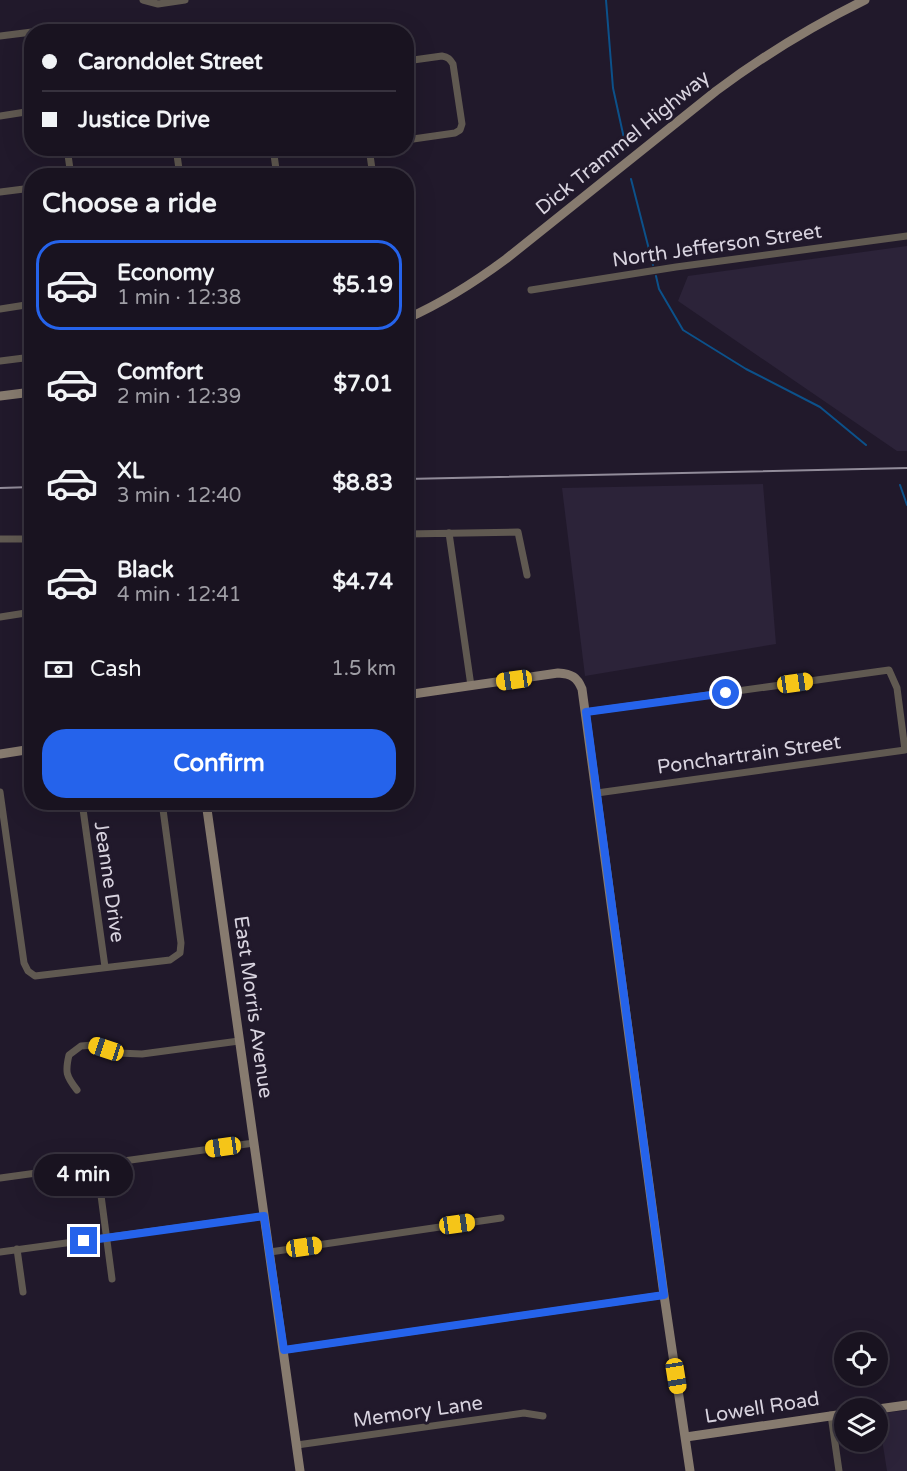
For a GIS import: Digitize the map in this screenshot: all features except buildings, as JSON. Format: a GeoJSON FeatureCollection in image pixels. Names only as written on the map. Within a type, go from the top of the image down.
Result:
{"type":"FeatureCollection","features":[{"type":"Feature","properties":{"kind":"street"},"geometry":{"type":"LineString","coordinates":[[143,0],[158,4],[185,0]]}},
{"type":"Feature","properties":{"kind":"street","name":"Dick Trammel Highway"},"geometry":{"type":"LineString","coordinates":[[414,315],[458,291],[507,259],[744,70],[803,33],[865,0]]}},
{"type":"Feature","properties":{"kind":"street"},"geometry":{"type":"LineString","coordinates":[[0,36],[24,33]]}},
{"type":"Feature","properties":{"kind":"street"},"geometry":{"type":"LineString","coordinates":[[414,60],[442,56],[451,60],[462,124],[460,130],[455,133],[414,139]]}},
{"type":"Feature","properties":{"kind":"street"},"geometry":{"type":"LineString","coordinates":[[0,116],[24,112]]}},
{"type":"Feature","properties":{"kind":"street"},"geometry":{"type":"LineString","coordinates":[[0,192],[24,189]]}},
{"type":"Feature","properties":{"kind":"street","name":"North Jefferson Street"},"geometry":{"type":"LineString","coordinates":[[531,290],[676,267],[907,236]]}},
{"type":"Feature","properties":{"kind":"street"},"geometry":{"type":"LineString","coordinates":[[0,309],[24,305]]}},
{"type":"Feature","properties":{"kind":"street"},"geometry":{"type":"LineString","coordinates":[[0,362],[24,358]]}},
{"type":"Feature","properties":{"kind":"street"},"geometry":{"type":"LineString","coordinates":[[0,396],[24,393]]}},
{"type":"Feature","properties":{"kind":"street"},"geometry":{"type":"LineString","coordinates":[[414,534],[518,532],[527,575]]}},
{"type":"Feature","properties":{"kind":"street"},"geometry":{"type":"LineString","coordinates":[[448,533],[471,686]]}},
{"type":"Feature","properties":{"kind":"street"},"geometry":{"type":"LineString","coordinates":[[0,539],[24,538]]}},
{"type":"Feature","properties":{"kind":"street"},"geometry":{"type":"LineString","coordinates":[[0,617],[24,613]]}},
{"type":"Feature","properties":{"kind":"street","name":"Ponchartrain Street"},"geometry":{"type":"LineString","coordinates":[[586,712],[888,670],[897,688],[905,750],[597,793]]}},
{"type":"Feature","properties":{"kind":"street"},"geometry":{"type":"LineString","coordinates":[[414,694],[558,673],[573,677],[579,681],[582,689],[690,1471]]}},
{"type":"Feature","properties":{"kind":"street"},"geometry":{"type":"LineString","coordinates":[[0,754],[24,750]]}},
{"type":"Feature","properties":{"kind":"street"},"geometry":{"type":"LineString","coordinates":[[0,792],[25,968],[31,974],[40,976],[170,960],[180,953],[182,943],[163,810]]}},
{"type":"Feature","properties":{"kind":"street","name":"Jeanne Drive"},"geometry":{"type":"LineString","coordinates":[[83,810],[105,967]]}},
{"type":"Feature","properties":{"kind":"street","name":"East Morris Avenue"},"geometry":{"type":"LineString","coordinates":[[208,810],[300,1471]]}},
{"type":"Feature","properties":{"kind":"street"},"geometry":{"type":"LineString","coordinates":[[77,1090],[68,1078],[66,1067],[69,1054],[81,1046],[93,1045],[118,1053],[142,1054],[239,1041]]}},
{"type":"Feature","properties":{"kind":"street"},"geometry":{"type":"LineString","coordinates":[[0,1178],[254,1143]]}},
{"type":"Feature","properties":{"kind":"street"},"geometry":{"type":"LineString","coordinates":[[96,1165],[112,1279]]}},
{"type":"Feature","properties":{"kind":"street"},"geometry":{"type":"LineString","coordinates":[[0,1252],[264,1216]]}},
{"type":"Feature","properties":{"kind":"street"},"geometry":{"type":"LineString","coordinates":[[270,1252],[501,1218]]}},
{"type":"Feature","properties":{"kind":"street"},"geometry":{"type":"LineString","coordinates":[[17,1250],[23,1292]]}},
{"type":"Feature","properties":{"kind":"street"},"geometry":{"type":"LineString","coordinates":[[284,1350],[664,1295]]}},
{"type":"Feature","properties":{"kind":"street"},"geometry":{"type":"LineString","coordinates":[[888,1408],[907,1405]]}},
{"type":"Feature","properties":{"kind":"street","name":"Memory Lane"},"geometry":{"type":"LineString","coordinates":[[297,1445],[524,1413],[543,1416]]}},
{"type":"Feature","properties":{"kind":"street"},"geometry":{"type":"LineString","coordinates":[[831,1416],[839,1471]]}},
{"type":"Feature","properties":{"kind":"street","name":"Lowell Road"},"geometry":{"type":"LineString","coordinates":[[686,1437],[834,1416]]}},
{"type":"Feature","properties":{"kind":"shaded area"},"geometry":{"type":"Polygon","coordinates":[[[907,246],[907,451],[897,451],[678,301],[688,276],[907,246]]]}},
{"type":"Feature","properties":{"kind":"shaded area"},"geometry":{"type":"Polygon","coordinates":[[[763,484],[776,644],[585,676],[562,488],[763,484]]]}},
{"type":"Feature","properties":{"kind":"shaded area"},"geometry":{"type":"Polygon","coordinates":[[[907,1410],[907,1471],[887,1471],[884,1452],[888,1452],[888,1413],[907,1410]]]}},
{"type":"Feature","properties":{"kind":"waterway"},"geometry":{"type":"LineString","coordinates":[[606,0],[613,88],[625,143]]}},
{"type":"Feature","properties":{"kind":"waterway"},"geometry":{"type":"LineString","coordinates":[[631,179],[653,265]]}},
{"type":"Feature","properties":{"kind":"waterway"},"geometry":{"type":"LineString","coordinates":[[656,276],[659,289],[683,330],[746,369],[820,407],[866,445]]}},
{"type":"Feature","properties":{"kind":"waterway"},"geometry":{"type":"LineString","coordinates":[[900,485],[907,505]]}},
{"type":"Feature","properties":{"kind":"railway"},"geometry":{"type":"LineString","coordinates":[[414,479],[907,468]]}},
{"type":"Feature","properties":{"kind":"railway"},"geometry":{"type":"LineString","coordinates":[[0,488],[24,487]]}},
{"type":"Feature","properties":{"kind":"route"},"geometry":{"type":"LineString","coordinates":[[84,1241],[264,1216],[284,1350],[664,1295],[586,712],[726,693]]}}]}
